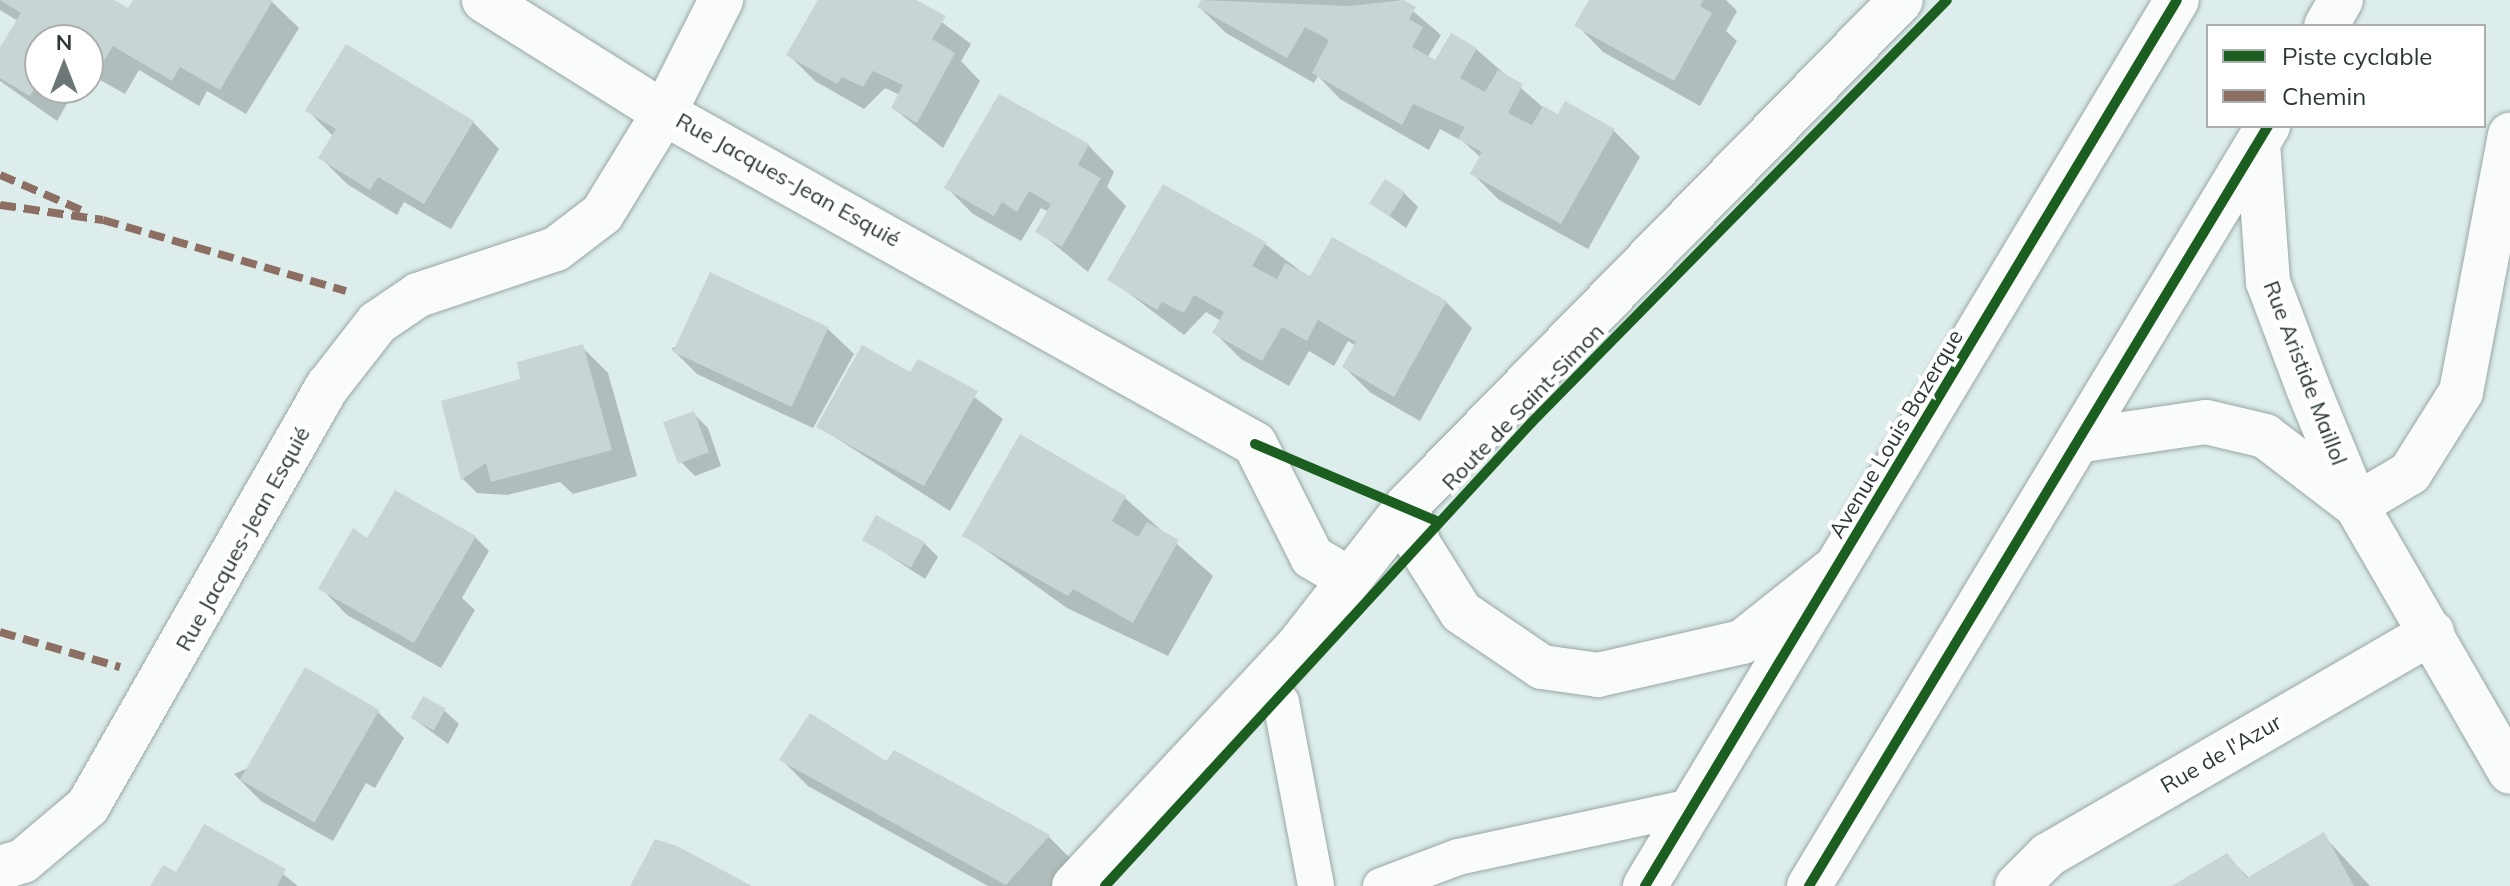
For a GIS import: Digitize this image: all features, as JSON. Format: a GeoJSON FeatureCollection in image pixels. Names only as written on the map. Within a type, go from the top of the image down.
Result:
{"type":"FeatureCollection","features":[{"type":"Feature","properties":{"kind":"street"},"geometry":{"type":"LineString","coordinates":[[484,0],[664,113],[721,0]]}},
{"type":"Feature","properties":{"kind":"street","name":"Route de Saint-Simon"},"geometry":{"type":"LineString","coordinates":[[1074,886],[1261,683],[1407,506],[1901,0]]}},
{"type":"Feature","properties":{"kind":"street","name":"Avenue Louis Bazerque"},"geometry":{"type":"LineString","coordinates":[[1645,886],[1844,561],[2177,0]]}},
{"type":"Feature","properties":{"kind":"street"},"geometry":{"type":"LineString","coordinates":[[2327,24],[2341,0]]}},
{"type":"Feature","properties":{"kind":"street","name":"Rue Jacques-Jean Esquié"},"geometry":{"type":"LineString","coordinates":[[0,868],[23,861],[88,806],[328,386],[377,323],[418,295],[556,249],[602,214],[664,113],[1255,444],[1312,557],[1349,579]]}},
{"type":"Feature","properties":{"kind":"street"},"geometry":{"type":"LineString","coordinates":[[1809,886],[2083,440],[2263,134]]}},
{"type":"Feature","properties":{"kind":"street","name":"Rue Aristide Maillol"},"geometry":{"type":"LineString","coordinates":[[2263,134],[2268,282],[2356,505],[2510,772]]}},
{"type":"Feature","properties":{"kind":"street"},"geometry":{"type":"LineString","coordinates":[[2356,505],[2410,473],[2461,392],[2500,253],[2510,135]]}},
{"type":"Feature","properties":{"kind":"street","name":"Rue Aristide Maillol"},"geometry":{"type":"LineString","coordinates":[[2083,440],[2206,422],[2265,436],[2356,505]]}},
{"type":"Feature","properties":{"kind":"street"},"geometry":{"type":"LineString","coordinates":[[1407,506],[1419,545],[1461,612],[1542,667],[1598,675],[1742,642],[1844,561]]}},
{"type":"Feature","properties":{"kind":"street","name":"Rue de l'Azur"},"geometry":{"type":"LineString","coordinates":[[2017,886],[2048,855],[2432,632]]}},
{"type":"Feature","properties":{"kind":"lane"},"geometry":{"type":"LineString","coordinates":[[1261,683],[1281,702],[1316,886]]}},
{"type":"Feature","properties":{"kind":"lane"},"geometry":{"type":"LineString","coordinates":[[1382,885],[1458,857],[1692,807]]}},
{"type":"Feature","properties":{"kind":"building"},"geometry":{"type":"Polygon","coordinates":[[[0,0],[114,0],[128,8],[133,0],[273,0],[220,90],[180,67],[172,81],[113,46],[104,60],[104,24],[24,24],[24,92],[0,78],[0,47],[21,13],[0,0]]]}},
{"type":"Feature","properties":{"kind":"building"},"geometry":{"type":"Polygon","coordinates":[[[818,0],[916,0],[946,16],[932,39],[955,53],[917,123],[891,108],[903,85],[873,71],[863,87],[842,77],[837,84],[786,55],[818,0]]]}},
{"type":"Feature","properties":{"kind":"building"},"geometry":{"type":"Polygon","coordinates":[[[1201,0],[1349,6],[1404,0],[1416,7],[1409,19],[1423,27],[1412,47],[1435,60],[1451,33],[1477,48],[1460,78],[1485,92],[1498,70],[1523,84],[1508,113],[1532,125],[1543,106],[1558,114],[1565,101],[1615,129],[1561,224],[1470,174],[1482,152],[1458,139],[1465,127],[1413,104],[1402,125],[1312,73],[1329,40],[1305,27],[1287,58],[1197,7],[1201,0]]]}},
{"type":"Feature","properties":{"kind":"building"},"geometry":{"type":"Polygon","coordinates":[[[1589,0],[1703,0],[1700,6],[1712,13],[1674,81],[1574,26],[1589,0]]]}},
{"type":"Feature","properties":{"kind":"building"},"geometry":{"type":"Polygon","coordinates":[[[346,44],[474,121],[424,204],[378,177],[370,190],[318,158],[336,129],[305,111],[346,44]]]}},
{"type":"Feature","properties":{"kind":"building"},"geometry":{"type":"Polygon","coordinates":[[[999,94],[1089,144],[1078,165],[1101,178],[1062,247],[1035,232],[1051,204],[1029,191],[1017,212],[1002,202],[994,216],[944,188],[999,94]]]}},
{"type":"Feature","properties":{"kind":"building"},"geometry":{"type":"Polygon","coordinates":[[[1385,179],[1405,192],[1389,216],[1369,203],[1385,179]]]}},
{"type":"Feature","properties":{"kind":"building"},"geometry":{"type":"Polygon","coordinates":[[[1163,184],[1266,242],[1252,266],[1277,279],[1285,263],[1310,276],[1332,237],[1447,301],[1394,397],[1342,367],[1356,342],[1318,320],[1307,341],[1282,327],[1262,361],[1212,333],[1224,312],[1194,295],[1184,313],[1162,302],[1157,310],[1107,280],[1163,184]]]}},
{"type":"Feature","properties":{"kind":"building"},"geometry":{"type":"Polygon","coordinates":[[[710,272],[829,327],[792,407],[673,352],[710,272]]]}},
{"type":"Feature","properties":{"kind":"building"},"geometry":{"type":"Polygon","coordinates":[[[583,344],[612,450],[491,482],[486,463],[461,480],[441,401],[520,379],[517,362],[583,344]]]}},
{"type":"Feature","properties":{"kind":"building"},"geometry":{"type":"Polygon","coordinates":[[[862,345],[910,372],[918,359],[978,391],[924,486],[816,427],[862,345]]]}},
{"type":"Feature","properties":{"kind":"building"},"geometry":{"type":"Polygon","coordinates":[[[694,411],[709,452],[678,464],[663,422],[694,411]]]}},
{"type":"Feature","properties":{"kind":"building"},"geometry":{"type":"Polygon","coordinates":[[[1020,434],[1126,496],[1112,521],[1138,537],[1147,522],[1179,540],[1133,623],[1073,589],[1068,596],[962,536],[1020,434]]]}},
{"type":"Feature","properties":{"kind":"building"},"geometry":{"type":"Polygon","coordinates":[[[395,490],[476,536],[414,643],[318,589],[353,528],[367,538],[395,490]]]}},
{"type":"Feature","properties":{"kind":"building"},"geometry":{"type":"Polygon","coordinates":[[[876,515],[925,542],[911,568],[862,540],[876,515]]]}},
{"type":"Feature","properties":{"kind":"building"},"geometry":{"type":"Polygon","coordinates":[[[305,667],[379,710],[314,823],[240,780],[305,667]]]}},
{"type":"Feature","properties":{"kind":"building"},"geometry":{"type":"Polygon","coordinates":[[[423,696],[446,709],[434,730],[411,718],[423,696]]]}},
{"type":"Feature","properties":{"kind":"building"},"geometry":{"type":"Polygon","coordinates":[[[810,713],[886,761],[894,750],[1050,835],[1006,885],[779,760],[810,713]]]}},
{"type":"Feature","properties":{"kind":"building"},"geometry":{"type":"Polygon","coordinates":[[[204,824],[286,869],[277,886],[150,886],[163,865],[176,872],[204,824]]]}},
{"type":"Feature","properties":{"kind":"building"},"geometry":{"type":"Polygon","coordinates":[[[2324,832],[2354,886],[2172,886],[2227,853],[2247,878],[2324,832]]]}},
{"type":"Feature","properties":{"kind":"building"},"geometry":{"type":"Polygon","coordinates":[[[655,839],[677,846],[752,886],[630,886],[655,839]]]}},
{"type":"Feature","properties":{"kind":"marked path"},"geometry":{"type":"LineString","coordinates":[[0,175],[81,210]]}},
{"type":"Feature","properties":{"kind":"marked path"},"geometry":{"type":"LineString","coordinates":[[0,205],[103,220],[346,291]]}},
{"type":"Feature","properties":{"kind":"marked path"},"geometry":{"type":"LineString","coordinates":[[0,632],[120,667]]}},
{"type":"Feature","properties":{"kind":"cycle path"},"geometry":{"type":"LineString","coordinates":[[1105,886],[1531,423],[1947,0]]}},
{"type":"Feature","properties":{"kind":"cycle path"},"geometry":{"type":"LineString","coordinates":[[1645,886],[2177,0]]}},
{"type":"Feature","properties":{"kind":"cycle path"},"geometry":{"type":"LineString","coordinates":[[1809,886],[2267,128]]}},
{"type":"Feature","properties":{"kind":"cycle path"},"geometry":{"type":"LineString","coordinates":[[1255,444],[1439,522]]}}]}
